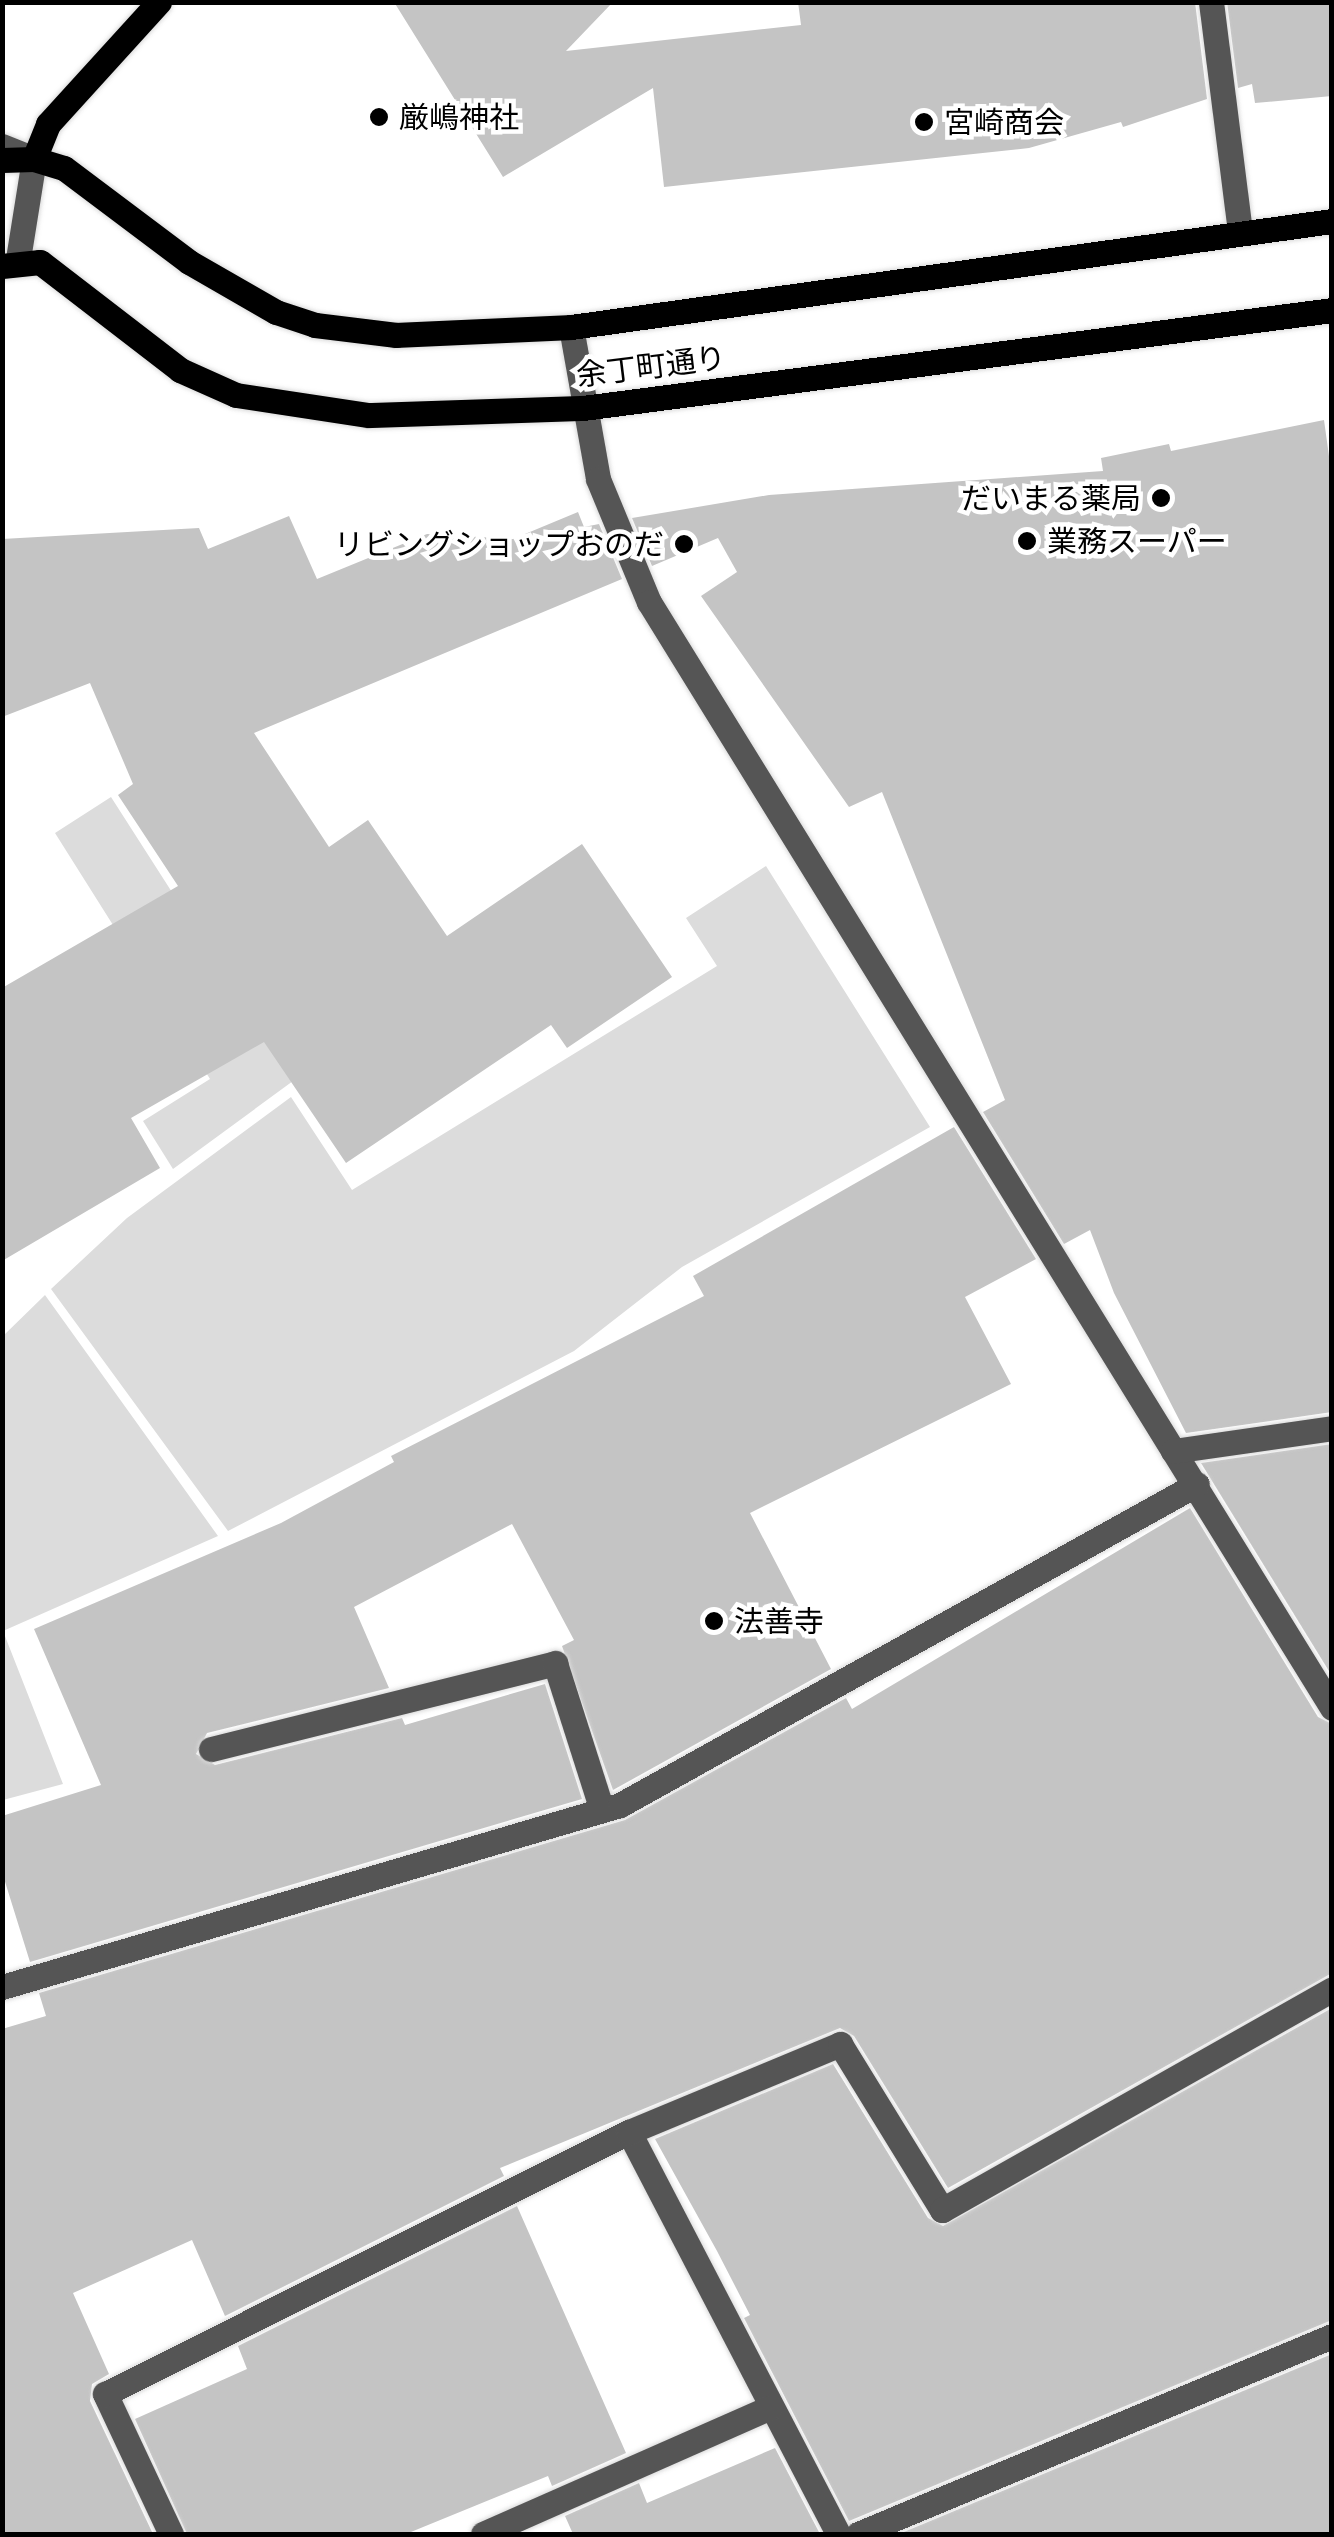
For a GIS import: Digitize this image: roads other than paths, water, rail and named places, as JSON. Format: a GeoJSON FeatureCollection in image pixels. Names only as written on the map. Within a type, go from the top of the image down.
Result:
{"type":"FeatureCollection","features":[{"type":"Feature","properties":{"kind":"main road"},"geometry":{"type":"LineString","coordinates":[[2,160],[34,159],[48,124],[159,2]]}},
{"type":"Feature","properties":{"kind":"main road","name":"余丁町通り"},"geometry":{"type":"LineString","coordinates":[[34,159],[100,190],[241,296],[315,325],[396,335],[571,326],[1332,221]]}},
{"type":"Feature","properties":{"kind":"main road","name":"余丁町通り"},"geometry":{"type":"LineString","coordinates":[[10,263],[52,270],[126,333],[180,370],[236,395],[368,416],[584,408],[1332,310]]}},
{"type":"Feature","properties":{"kind":"street"},"geometry":{"type":"LineString","coordinates":[[1212,2],[1240,233]]}},
{"type":"Feature","properties":{"kind":"street"},"geometry":{"type":"LineString","coordinates":[[2,146],[34,159],[10,263]]}},
{"type":"Feature","properties":{"kind":"street"},"geometry":{"type":"LineString","coordinates":[[571,326],[598,479],[649,602],[1332,1708]]}},
{"type":"Feature","properties":{"kind":"street"},"geometry":{"type":"LineString","coordinates":[[1173,1451],[1332,1428]]}},
{"type":"Feature","properties":{"kind":"street"},"geometry":{"type":"LineString","coordinates":[[2,1987],[602,1810],[1196,1484]]}},
{"type":"Feature","properties":{"kind":"street"},"geometry":{"type":"LineString","coordinates":[[211,1750],[554,1663],[602,1810]]}},
{"type":"Feature","properties":{"kind":"street"},"geometry":{"type":"LineString","coordinates":[[170,2534],[105,2394],[629,2132],[840,2044],[942,2210],[1332,1989]]}},
{"type":"Feature","properties":{"kind":"street"},"geometry":{"type":"LineString","coordinates":[[629,2132],[769,2408],[838,2534]]}},
{"type":"Feature","properties":{"kind":"street"},"geometry":{"type":"LineString","coordinates":[[858,2534],[1332,2336]]}},
{"type":"Feature","properties":{"kind":"street"},"geometry":{"type":"LineString","coordinates":[[483,2534],[769,2408]]}},
{"type":"Feature","properties":{"kind":"place","name":"厳嶋神社"},"geometry":{"type":"Point","coordinates":[379,117]}},
{"type":"Feature","properties":{"kind":"place","name":"宮崎商会"},"geometry":{"type":"Point","coordinates":[924,122]}},
{"type":"Feature","properties":{"kind":"place","name":"だいまる薬局"},"geometry":{"type":"Point","coordinates":[1161,498]}},
{"type":"Feature","properties":{"kind":"place","name":"業務スーパー"},"geometry":{"type":"Point","coordinates":[1027,541]}},
{"type":"Feature","properties":{"kind":"place","name":"リビングショップおのだ"},"geometry":{"type":"Point","coordinates":[684,544]}},
{"type":"Feature","properties":{"kind":"place","name":"法善寺"},"geometry":{"type":"Point","coordinates":[714,1621]}}]}
